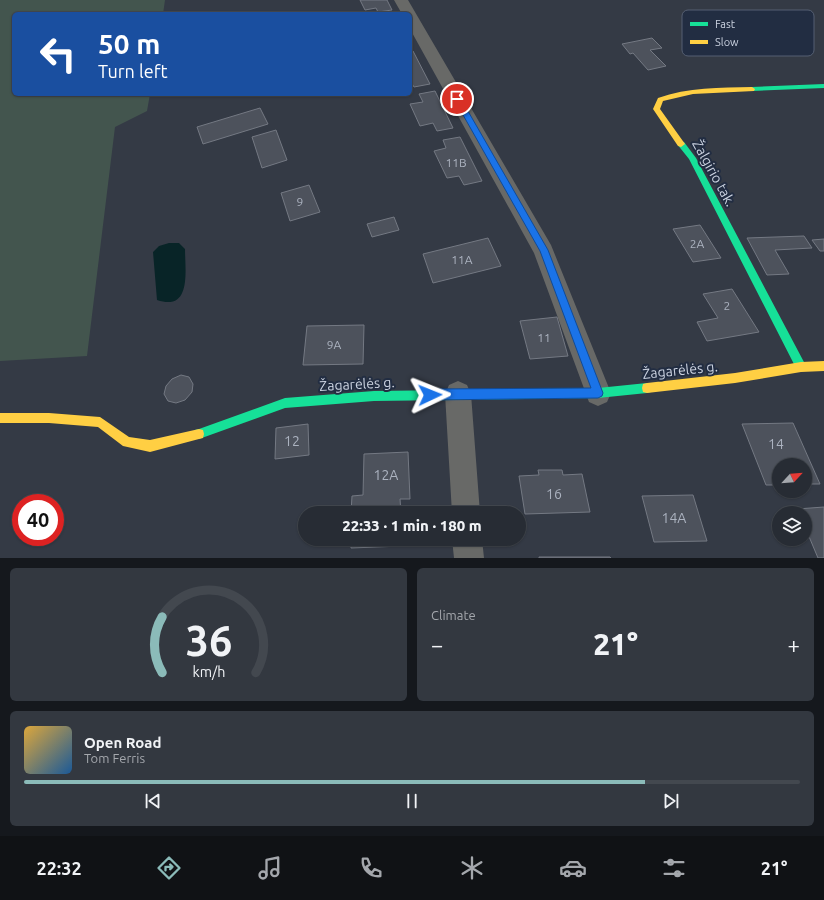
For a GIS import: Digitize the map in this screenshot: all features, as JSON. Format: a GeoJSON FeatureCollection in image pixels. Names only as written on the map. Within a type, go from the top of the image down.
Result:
{"type":"FeatureCollection","features":[{"type":"Feature","properties":{"kind":"street"},"geometry":{"type":"LineString","coordinates":[[401,0],[407,12]]}},
{"type":"Feature","properties":{"kind":"street"},"geometry":{"type":"LineString","coordinates":[[412,20],[544,250],[598,393]]}},
{"type":"Feature","properties":{"kind":"street","name":"Žalgirio tak."},"geometry":{"type":"LineString","coordinates":[[801,367],[692,158],[656,109],[660,100],[671,95],[713,90],[824,86]]}},
{"type":"Feature","properties":{"kind":"street","name":"Žagarėlės g."},"geometry":{"type":"LineString","coordinates":[[0,418],[50,418],[100,422],[127,442],[150,446],[198,434],[285,403],[374,396],[598,393],[735,378],[801,367],[824,366]]}},
{"type":"Feature","properties":{"kind":"street"},"geometry":{"type":"LineString","coordinates":[[458,394],[466,506]]}},
{"type":"Feature","properties":{"kind":"street"},"geometry":{"type":"LineString","coordinates":[[468,546],[469,558]]}},
{"type":"Feature","properties":{"kind":"shaded area"},"geometry":{"type":"Polygon","coordinates":[[[0,0],[165,0],[163,12],[12,12],[12,96],[150,96],[147,111],[115,127],[87,356],[0,361],[0,0]]]}},
{"type":"Feature","properties":{"kind":"shaded area"},"geometry":{"type":"Polygon","coordinates":[[[169,243],[179,243],[185,249],[186,268],[184,287],[181,295],[176,300],[168,302],[157,300],[153,252],[159,246],[169,243]]]}},
{"type":"Feature","properties":{"kind":"building"},"geometry":{"type":"Polygon","coordinates":[[[360,0],[387,0],[392,10],[378,12],[376,8],[365,10],[360,0]]]}},
{"type":"Feature","properties":{"kind":"building"},"geometry":{"type":"Polygon","coordinates":[[[652,38],[662,48],[650,50],[666,66],[648,70],[633,53],[630,54],[622,44],[652,38]]]}},
{"type":"Feature","properties":{"kind":"building"},"geometry":{"type":"Polygon","coordinates":[[[412,51],[430,84],[414,87],[412,84],[412,51]]]}},
{"type":"Feature","properties":{"kind":"building"},"geometry":{"type":"Polygon","coordinates":[[[435,91],[453,128],[437,131],[433,123],[420,126],[410,104],[423,102],[419,94],[435,91]]]}},
{"type":"Feature","properties":{"kind":"building"},"geometry":{"type":"Polygon","coordinates":[[[260,108],[268,124],[203,144],[197,127],[260,108]]]}},
{"type":"Feature","properties":{"kind":"building"},"geometry":{"type":"Polygon","coordinates":[[[276,130],[287,160],[262,168],[252,137],[276,130]]]}},
{"type":"Feature","properties":{"kind":"building"},"geometry":{"type":"Polygon","coordinates":[[[460,137],[482,181],[464,185],[459,176],[447,178],[434,151],[446,148],[443,140],[460,137]]]}},
{"type":"Feature","properties":{"kind":"building"},"geometry":{"type":"Polygon","coordinates":[[[309,185],[320,212],[290,221],[281,193],[309,185]]]}},
{"type":"Feature","properties":{"kind":"building"},"geometry":{"type":"Polygon","coordinates":[[[394,217],[399,230],[372,237],[367,224],[394,217]]]}},
{"type":"Feature","properties":{"kind":"building"},"geometry":{"type":"Polygon","coordinates":[[[700,225],[721,258],[693,262],[673,229],[700,225]]]}},
{"type":"Feature","properties":{"kind":"building"},"geometry":{"type":"Polygon","coordinates":[[[804,236],[812,248],[775,250],[789,274],[767,275],[747,238],[804,236]]]}},
{"type":"Feature","properties":{"kind":"building"},"geometry":{"type":"Polygon","coordinates":[[[488,238],[501,266],[433,283],[423,254],[488,238]]]}},
{"type":"Feature","properties":{"kind":"building"},"geometry":{"type":"Polygon","coordinates":[[[824,239],[824,251],[820,251],[812,240],[824,239]]]}},
{"type":"Feature","properties":{"kind":"building"},"geometry":{"type":"Polygon","coordinates":[[[732,289],[759,332],[707,341],[697,322],[718,318],[703,294],[732,289]]]}},
{"type":"Feature","properties":{"kind":"building"},"geometry":{"type":"Polygon","coordinates":[[[557,317],[568,356],[530,359],[520,321],[557,317]]]}},
{"type":"Feature","properties":{"kind":"building"},"geometry":{"type":"Polygon","coordinates":[[[364,325],[363,364],[303,365],[307,326],[364,325]]]}},
{"type":"Feature","properties":{"kind":"building"},"geometry":{"type":"Polygon","coordinates":[[[181,375],[189,377],[193,384],[192,392],[185,400],[176,403],[168,401],[164,394],[166,386],[172,379],[181,375]]]}},
{"type":"Feature","properties":{"kind":"building"},"geometry":{"type":"Polygon","coordinates":[[[793,423],[808,458],[772,458],[772,485],[766,485],[742,424],[793,423]]]}},
{"type":"Feature","properties":{"kind":"building"},"geometry":{"type":"Polygon","coordinates":[[[308,424],[309,455],[275,459],[276,428],[308,424]]]}},
{"type":"Feature","properties":{"kind":"building"},"geometry":{"type":"Polygon","coordinates":[[[408,452],[410,499],[400,499],[400,506],[351,506],[352,496],[363,495],[364,454],[408,452]]]}},
{"type":"Feature","properties":{"kind":"building"},"geometry":{"type":"Polygon","coordinates":[[[812,466],[820,484],[812,484],[812,466]]]}},
{"type":"Feature","properties":{"kind":"building"},"geometry":{"type":"Polygon","coordinates":[[[538,470],[562,470],[563,475],[582,474],[590,512],[526,514],[526,506],[524,506],[519,476],[539,475],[538,470]]]}},
{"type":"Feature","properties":{"kind":"building"},"geometry":{"type":"Polygon","coordinates":[[[693,495],[707,541],[654,542],[642,496],[693,495]]]}},
{"type":"Feature","properties":{"kind":"building"},"geometry":{"type":"Polygon","coordinates":[[[824,507],[824,558],[818,558],[812,544],[812,508],[824,507]]]}},
{"type":"Feature","properties":{"kind":"building"},"geometry":{"type":"Polygon","coordinates":[[[351,546],[402,546],[351,548],[351,546]]]}},
{"type":"Feature","properties":{"kind":"building"},"geometry":{"type":"Polygon","coordinates":[[[610,557],[611,558],[539,558],[610,557]]]}},
{"type":"Feature","properties":{"kind":"traffic: fast"},"geometry":{"type":"LineString","coordinates":[[752,89],[824,86]]}},
{"type":"Feature","properties":{"kind":"traffic: fast"},"geometry":{"type":"LineString","coordinates":[[681,144],[692,158],[801,367]]}},
{"type":"Feature","properties":{"kind":"traffic: fast"},"geometry":{"type":"LineString","coordinates":[[199,434],[285,403],[374,396],[598,393],[647,388]]}},
{"type":"Feature","properties":{"kind":"traffic: slow"},"geometry":{"type":"LineString","coordinates":[[681,144],[656,109],[660,100],[682,93],[752,89]]}},
{"type":"Feature","properties":{"kind":"traffic: slow"},"geometry":{"type":"LineString","coordinates":[[647,388],[735,378],[801,367],[824,366]]}},
{"type":"Feature","properties":{"kind":"traffic: slow"},"geometry":{"type":"LineString","coordinates":[[0,418],[49,418],[100,422],[127,442],[150,446],[199,434]]}},
{"type":"Feature","properties":{"kind":"route"},"geometry":{"type":"LineString","coordinates":[[430,395],[598,393],[544,250],[457,99]]}}]}
